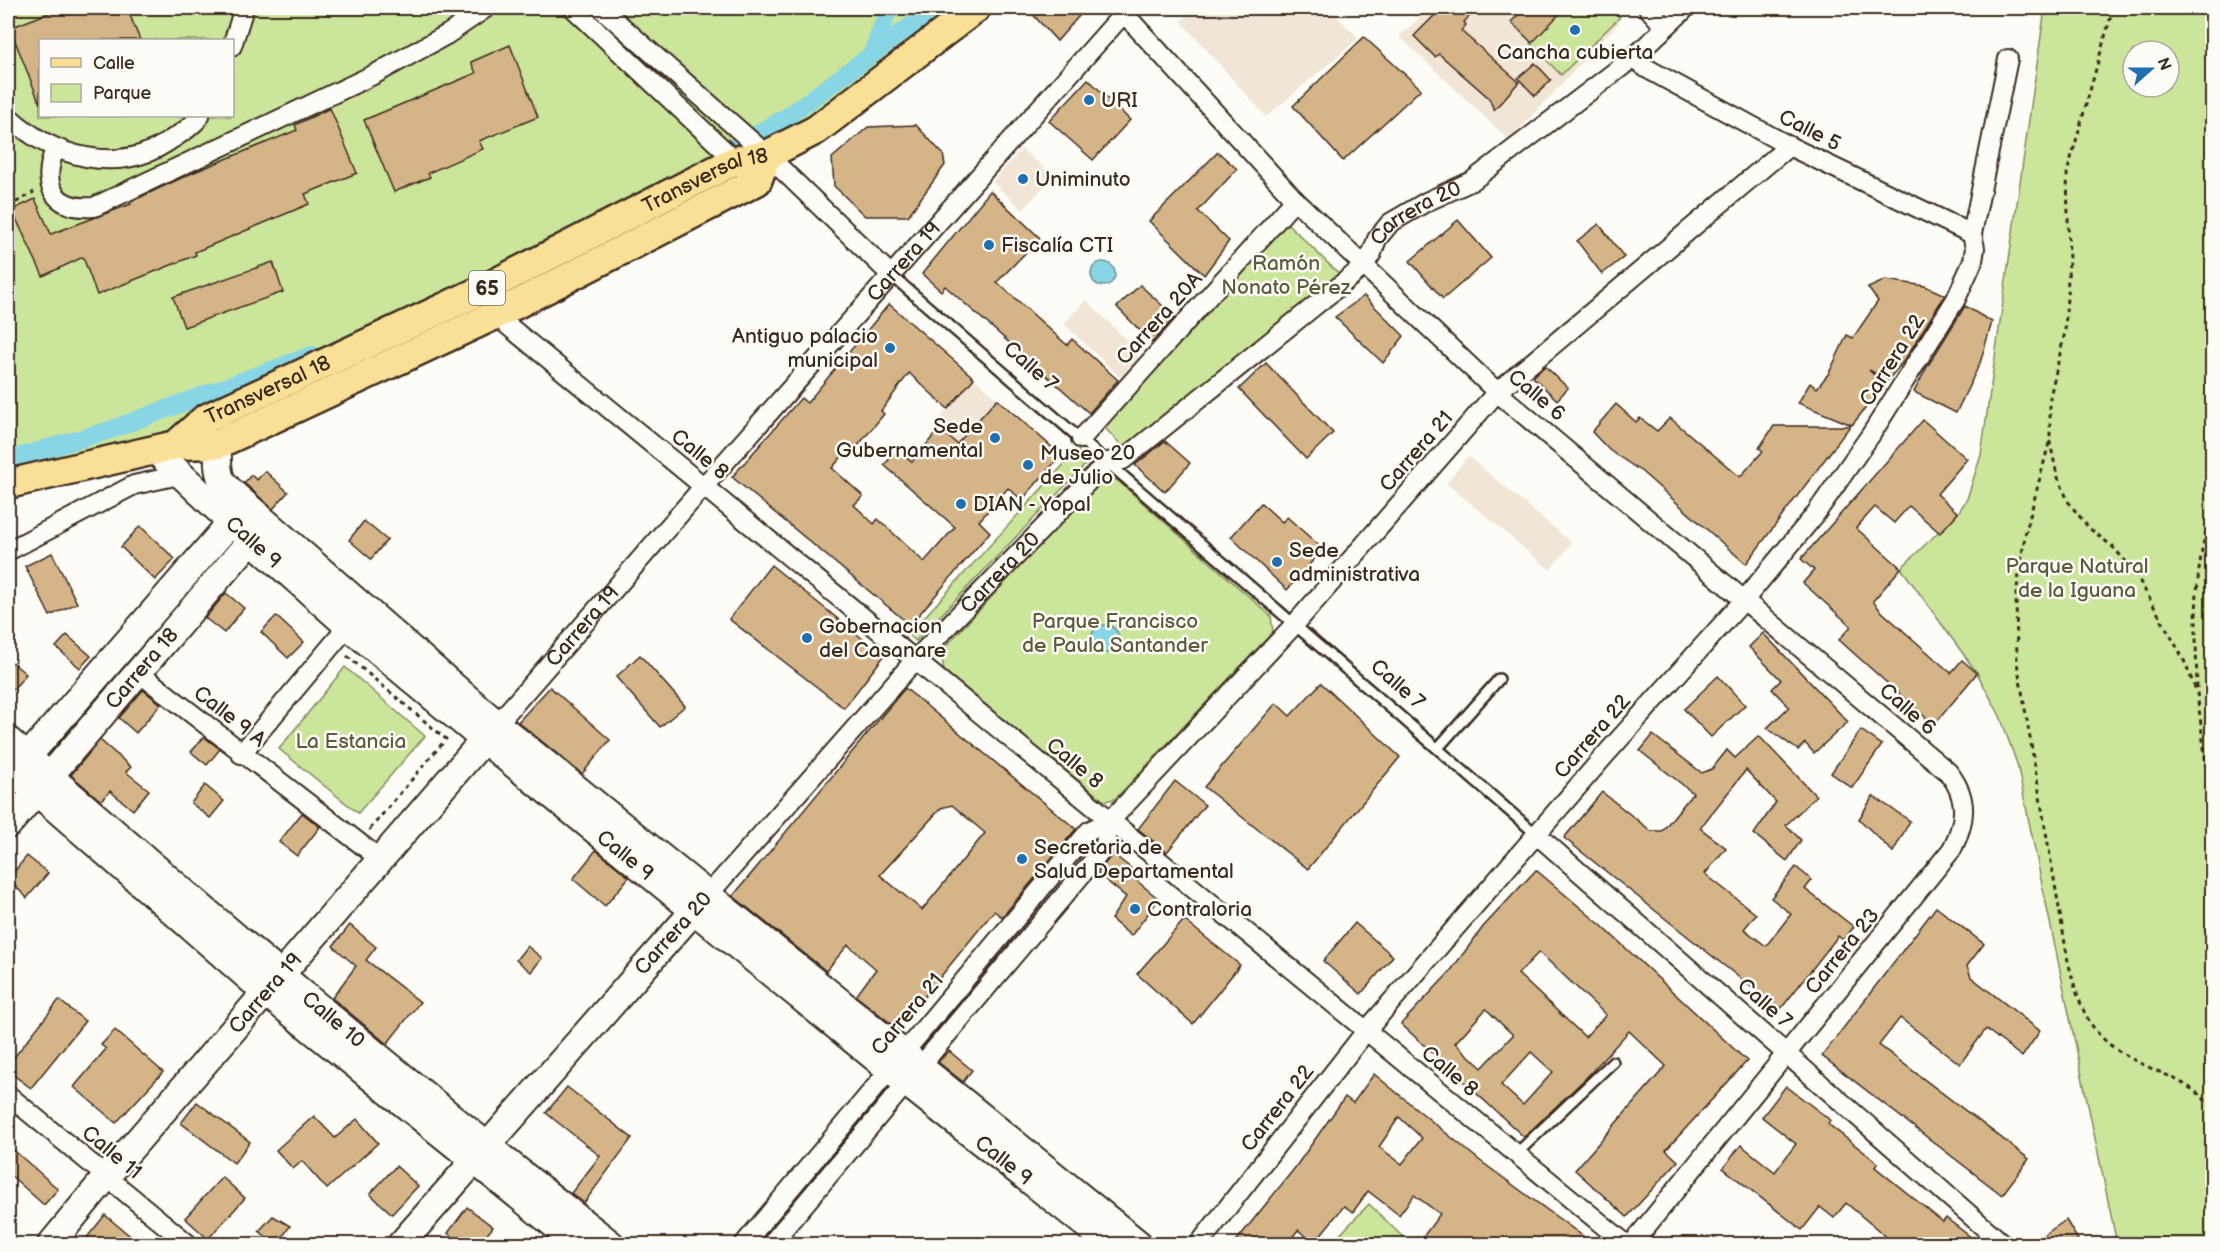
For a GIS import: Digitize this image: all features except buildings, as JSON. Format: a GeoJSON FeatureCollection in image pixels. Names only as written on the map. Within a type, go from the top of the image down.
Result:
{"type":"FeatureCollection","features":[{"type":"Feature","properties":{"kind":"main road","name":"65"},"geometry":{"type":"LineString","coordinates":[[763,163],[816,130],[976,8]]}},
{"type":"Feature","properties":{"kind":"main road","name":"Transversal 18"},"geometry":{"type":"LineString","coordinates":[[166,448],[205,419],[482,290],[734,161],[763,163]]}},
{"type":"Feature","properties":{"kind":"main road","name":"Transversal 18"},"geometry":{"type":"LineString","coordinates":[[166,448],[218,444],[495,315],[763,163]]}},
{"type":"Feature","properties":{"kind":"main road","name":"Calle 9"},"geometry":{"type":"LineString","coordinates":[[218,444],[217,465],[222,484],[251,540],[348,626],[490,732],[904,1068],[1110,1245]]}},
{"type":"Feature","properties":{"kind":"main road","name":"65"},"geometry":{"type":"LineString","coordinates":[[8,484],[166,448]]}},
{"type":"Feature","properties":{"kind":"main road","name":"Calle 9"},"geometry":{"type":"LineString","coordinates":[[166,448],[179,475],[237,513],[381,621],[490,732]]}},
{"type":"Feature","properties":{"kind":"main road","name":"Carrera 18"},"geometry":{"type":"LineString","coordinates":[[14,769],[237,513]]}},
{"type":"Feature","properties":{"kind":"main road","name":"Carrera 18"},"geometry":{"type":"LineString","coordinates":[[8,825],[251,540]]}},
{"type":"Feature","properties":{"kind":"main road","name":"Carrera 19"},"geometry":{"type":"LineString","coordinates":[[51,1245],[106,1176],[490,732]]}},
{"type":"Feature","properties":{"kind":"main road","name":"Calle 10"},"geometry":{"type":"LineString","coordinates":[[8,740],[14,769],[42,784],[273,984],[480,1154],[578,1245]]}},
{"type":"Feature","properties":{"kind":"main road","name":"Carrera 20"},"geometry":{"type":"LineString","coordinates":[[401,1245],[700,902]]}},
{"type":"Feature","properties":{"kind":"main road","name":"Calle 9"},"geometry":{"type":"LineString","coordinates":[[904,1068],[1139,1245]]}},
{"type":"Feature","properties":{"kind":"main road","name":"Calle 10"},"geometry":{"type":"LineString","coordinates":[[480,1154],[611,1245]]}},
{"type":"Feature","properties":{"kind":"street"},"geometry":{"type":"LineString","coordinates":[[234,40],[244,8]]}},
{"type":"Feature","properties":{"kind":"street"},"geometry":{"type":"LineString","coordinates":[[55,149],[47,170],[50,185],[62,201],[78,208],[94,207],[375,74],[448,34],[486,8]]}},
{"type":"Feature","properties":{"kind":"street"},"geometry":{"type":"LineString","coordinates":[[573,8],[734,161]]}},
{"type":"Feature","properties":{"kind":"street","name":"Calle 7"},"geometry":{"type":"LineString","coordinates":[[601,8],[719,112],[763,163],[890,274]]}},
{"type":"Feature","properties":{"kind":"street"},"geometry":{"type":"LineString","coordinates":[[1648,8],[1664,26]]}},
{"type":"Feature","properties":{"kind":"street","name":"Carrera 20"},"geometry":{"type":"LineString","coordinates":[[700,902],[915,660],[1107,462],[1123,460],[1363,267],[1377,239],[1390,223],[1426,202],[1472,181],[1634,58],[1682,8]]}},
{"type":"Feature","properties":{"kind":"street","name":"Calle 6"},"geometry":{"type":"LineString","coordinates":[[1122,10],[1295,200],[1497,392],[1745,599],[1948,772],[1957,784]]}},
{"type":"Feature","properties":{"kind":"street","name":"Carrera 19"},"geometry":{"type":"LineString","coordinates":[[490,732],[1122,10]]}},
{"type":"Feature","properties":{"kind":"street","name":"Calle 5"},"geometry":{"type":"LineString","coordinates":[[1634,58],[1646,68],[1789,146],[1972,234]]}},
{"type":"Feature","properties":{"kind":"street","name":"Carrera 22"},"geometry":{"type":"LineString","coordinates":[[1199,1245],[1366,1031],[1536,834],[1745,599],[1814,516],[1872,433],[1956,299],[1972,261],[1975,248],[1972,234],[2008,59]]}},
{"type":"Feature","properties":{"kind":"street"},"geometry":{"type":"LineString","coordinates":[[8,116],[23,130],[55,149],[107,161],[158,149],[195,123],[199,117]]}},
{"type":"Feature","properties":{"kind":"street","name":"Carrera 21"},"geometry":{"type":"LineString","coordinates":[[744,1245],[1104,848],[1110,821],[1295,624],[1497,392],[1789,146]]}},
{"type":"Feature","properties":{"kind":"street","name":"Carrera 20A"},"geometry":{"type":"LineString","coordinates":[[1081,439],[1295,200]]}},
{"type":"Feature","properties":{"kind":"street"},"geometry":{"type":"LineString","coordinates":[[482,290],[495,315]]}},
{"type":"Feature","properties":{"kind":"street","name":"Calle 8"},"geometry":{"type":"LineString","coordinates":[[495,315],[1626,1245]]}},
{"type":"Feature","properties":{"kind":"street"},"geometry":{"type":"LineString","coordinates":[[8,551],[135,485],[179,475]]}},
{"type":"Feature","properties":{"kind":"street"},"geometry":{"type":"LineString","coordinates":[[241,754],[348,626],[381,621]]}},
{"type":"Feature","properties":{"kind":"street","name":"Calle 9 A"},"geometry":{"type":"LineString","coordinates":[[138,672],[241,754],[380,859]]}},
{"type":"Feature","properties":{"kind":"street","name":"Carrera 23"},"geometry":{"type":"LineString","coordinates":[[1632,1245],[1952,849],[1964,817],[1963,799],[1957,784]]}},
{"type":"Feature","properties":{"kind":"street","name":"Calle 7"},"geometry":{"type":"LineString","coordinates":[[1536,834],[1789,1053],[2003,1245]]}},
{"type":"Feature","properties":{"kind":"street","name":"Carrera 21"},"geometry":{"type":"LineString","coordinates":[[771,1245],[904,1068]]}},
{"type":"Feature","properties":{"kind":"street","name":"Calle 11"},"geometry":{"type":"LineString","coordinates":[[8,1095],[188,1245]]}},
{"type":"Feature","properties":{"kind":"lane","name":"Calle 7"},"geometry":{"type":"LineString","coordinates":[[890,274],[1536,834]]}},
{"type":"Feature","properties":{"kind":"lane"},"geometry":{"type":"LineString","coordinates":[[1438,748],[1498,679]]}},
{"type":"Feature","properties":{"kind":"lane"},"geometry":{"type":"LineString","coordinates":[[1516,1154],[1613,1062]]}},
{"type":"Feature","properties":{"kind":"path"},"geometry":{"type":"LineString","coordinates":[[2113,8],[2067,173],[2069,260],[2065,332],[2050,397],[2049,442],[2025,535],[2016,594],[2017,662],[2068,961],[2076,993],[2094,1030],[2122,1054],[2193,1088],[2212,1107]]}},
{"type":"Feature","properties":{"kind":"path"},"geometry":{"type":"LineString","coordinates":[[8,207],[50,185]]}},
{"type":"Feature","properties":{"kind":"path"},"geometry":{"type":"LineString","coordinates":[[2049,442],[2057,475],[2069,503],[2089,528],[2113,547],[2134,572],[2183,658],[2197,693]]}},
{"type":"Feature","properties":{"kind":"path"},"geometry":{"type":"LineString","coordinates":[[2212,513],[2202,561],[2195,614],[2197,693],[2212,812]]}},
{"type":"Feature","properties":{"kind":"path"},"geometry":{"type":"LineString","coordinates":[[343,653],[446,740],[370,829],[361,821]]}},
{"type":"Feature","properties":{"kind":"shaded area"},"geometry":{"type":"Polygon","coordinates":[[[1197,8],[1328,8],[1359,38],[1266,117],[1181,21],[1197,8]]]}},
{"type":"Feature","properties":{"kind":"shaded area"},"geometry":{"type":"Polygon","coordinates":[[[1431,8],[1604,8],[1619,23],[1509,140],[1399,36],[1431,8]]]}},
{"type":"Feature","properties":{"kind":"shaded area","name":"Uniminuto"},"geometry":{"type":"Polygon","coordinates":[[[1022,149],[1053,176],[1023,210],[992,182],[1022,149]]]}},
{"type":"Feature","properties":{"kind":"shaded area"},"geometry":{"type":"Polygon","coordinates":[[[1086,300],[1127,340],[1125,345],[1139,358],[1122,379],[1064,324],[1086,300]]]}},
{"type":"Feature","properties":{"kind":"shaded area"},"geometry":{"type":"Polygon","coordinates":[[[974,378],[997,399],[957,444],[934,425],[974,378]]]}},
{"type":"Feature","properties":{"kind":"shaded area"},"geometry":{"type":"Polygon","coordinates":[[[1468,456],[1572,543],[1550,570],[1446,483],[1468,456]]]}},
{"type":"Feature","properties":{"kind":"green space"},"geometry":{"type":"Polygon","coordinates":[[[8,8],[995,8],[824,136],[182,458],[8,499],[8,8]]]}},
{"type":"Feature","properties":{"kind":"green space","name":"Cancha cubierta"},"geometry":{"type":"Polygon","coordinates":[[[1565,8],[1610,8],[1620,17],[1561,75],[1530,43],[1565,8]]]}},
{"type":"Feature","properties":{"kind":"green space","name":"Parque Natural de la Iguana"},"geometry":{"type":"Polygon","coordinates":[[[2045,8],[2212,8],[2212,1244],[2117,1244],[2017,764],[2000,716],[1977,673],[1901,568],[1958,513],[1967,499],[1981,455],[2045,8]]]}},
{"type":"Feature","properties":{"kind":"green space","name":"Ramón Nonato Pérez"},"geometry":{"type":"Polygon","coordinates":[[[1286,222],[1342,277],[1126,450],[1102,425],[1286,222]]]}},
{"type":"Feature","properties":{"kind":"green space"},"geometry":{"type":"Polygon","coordinates":[[[1078,449],[1088,462],[916,641],[908,635],[1078,449]]]}},
{"type":"Feature","properties":{"kind":"green space","name":"Parque Francisco de Paula Santander"},"geometry":{"type":"Polygon","coordinates":[[[1117,480],[1271,616],[1273,632],[1115,799],[1104,801],[944,672],[941,651],[1099,482],[1117,480]]]}},
{"type":"Feature","properties":{"kind":"green space","name":"La Estancia"},"geometry":{"type":"Polygon","coordinates":[[[345,667],[425,736],[358,813],[279,749],[345,667]]]}},
{"type":"Feature","properties":{"kind":"green space"},"geometry":{"type":"Polygon","coordinates":[[[1369,1204],[1407,1241],[1410,1244],[1331,1244],[1369,1204]]]}},
{"type":"Feature","properties":{"kind":"water"},"geometry":{"type":"Polygon","coordinates":[[[1103,262],[1108,263],[1114,269],[1114,279],[1108,285],[1103,286],[1098,285],[1092,279],[1091,274],[1092,269],[1098,263],[1103,262]]]}},
{"type":"Feature","properties":{"kind":"water"},"geometry":{"type":"Polygon","coordinates":[[[1105,625],[1115,629],[1119,639],[1115,649],[1105,653],[1095,649],[1091,639],[1095,629],[1105,625]]]}},
{"type":"Feature","properties":{"kind":"waterway"},"geometry":{"type":"LineString","coordinates":[[872,54],[889,8]]}},
{"type":"Feature","properties":{"kind":"waterway"},"geometry":{"type":"LineString","coordinates":[[735,147],[788,116],[935,8]]}},
{"type":"Feature","properties":{"kind":"waterway"},"geometry":{"type":"LineString","coordinates":[[8,460],[107,431],[312,355]]}},
{"type":"Feature","properties":{"kind":"place","name":"Cancha cubierta"},"geometry":{"type":"Point","coordinates":[1575,30]}},
{"type":"Feature","properties":{"kind":"place","name":"URI"},"geometry":{"type":"Point","coordinates":[1089,100]}},
{"type":"Feature","properties":{"kind":"place","name":"Uniminuto"},"geometry":{"type":"Point","coordinates":[1023,179]}},
{"type":"Feature","properties":{"kind":"place","name":"Fiscalía CTI"},"geometry":{"type":"Point","coordinates":[989,245]}},
{"type":"Feature","properties":{"kind":"place","name":"Antiguo palacio municipal"},"geometry":{"type":"Point","coordinates":[890,348]}},
{"type":"Feature","properties":{"kind":"place","name":"Sede Gubernamental"},"geometry":{"type":"Point","coordinates":[995,438]}},
{"type":"Feature","properties":{"kind":"place","name":"Museo 20 de Julio"},"geometry":{"type":"Point","coordinates":[1028,465]}},
{"type":"Feature","properties":{"kind":"place","name":"DIAN - Yopal"},"geometry":{"type":"Point","coordinates":[961,504]}},
{"type":"Feature","properties":{"kind":"place","name":"Sede administrativa"},"geometry":{"type":"Point","coordinates":[1277,562]}},
{"type":"Feature","properties":{"kind":"place","name":"Gobernacion del Casanare"},"geometry":{"type":"Point","coordinates":[807,638]}},
{"type":"Feature","properties":{"kind":"place","name":"Secretaria de Salud Departamental"},"geometry":{"type":"Point","coordinates":[1022,859]}},
{"type":"Feature","properties":{"kind":"place","name":"Contraloria"},"geometry":{"type":"Point","coordinates":[1135,909]}}]}
